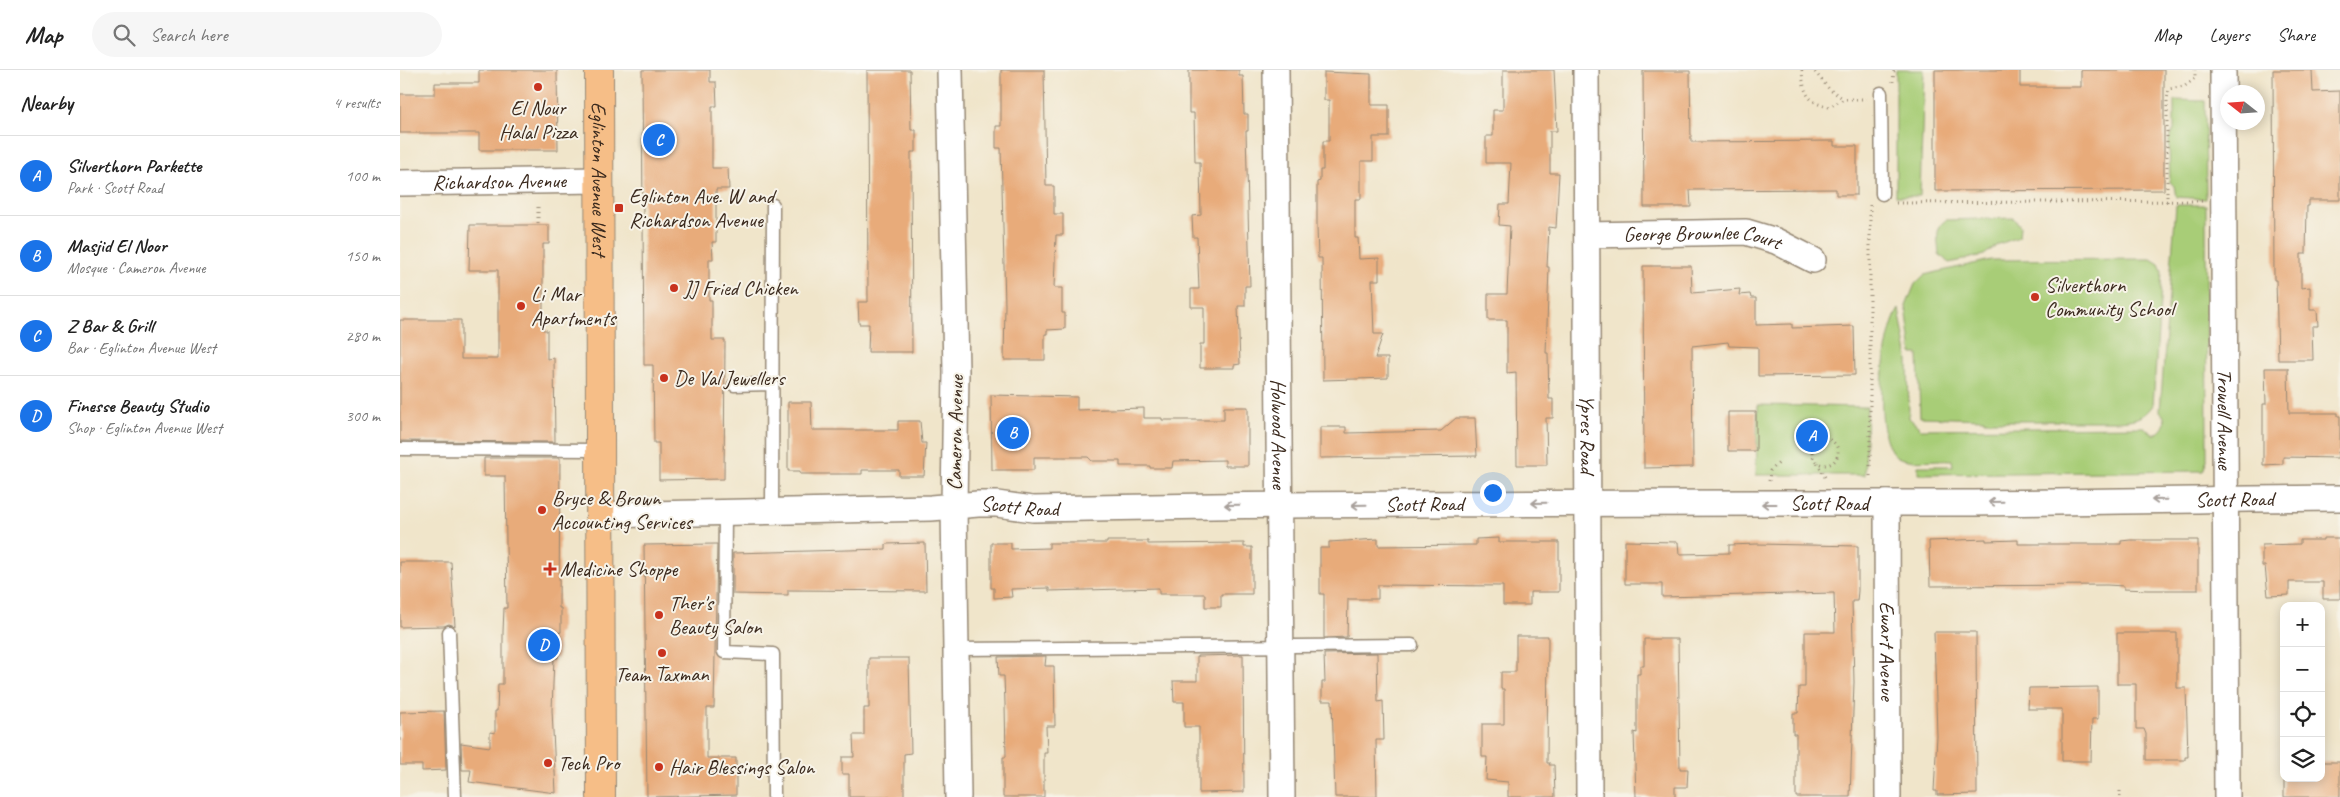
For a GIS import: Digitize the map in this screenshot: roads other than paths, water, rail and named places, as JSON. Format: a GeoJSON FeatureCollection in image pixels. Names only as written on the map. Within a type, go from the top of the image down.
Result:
{"type":"FeatureCollection","features":[{"type":"Feature","properties":{"kind":"main road","name":"Eglinton Avenue West"},"geometry":{"type":"LineString","coordinates":[[599,70],[601,797]]}},
{"type":"Feature","properties":{"kind":"street","name":"Cameron Avenue"},"geometry":{"type":"LineString","coordinates":[[950,70],[956,372],[954,506],[958,797]]}},
{"type":"Feature","properties":{"kind":"street","name":"Holwood Avenue"},"geometry":{"type":"LineString","coordinates":[[1276,70],[1282,797]]}},
{"type":"Feature","properties":{"kind":"street","name":"Ypres Road"},"geometry":{"type":"LineString","coordinates":[[1586,70],[1589,797]]}},
{"type":"Feature","properties":{"kind":"street","name":"Trowell Avenue"},"geometry":{"type":"LineString","coordinates":[[2222,70],[2227,797]]}},
{"type":"Feature","properties":{"kind":"street","name":"Richardson Avenue"},"geometry":{"type":"LineString","coordinates":[[400,183],[599,180]]}},
{"type":"Feature","properties":{"kind":"street","name":"George Brownlee Court"},"geometry":{"type":"LineString","coordinates":[[1587,235],[1746,232],[1776,241],[1813,260]]}},
{"type":"Feature","properties":{"kind":"street","name":"Scott Road"},"geometry":{"type":"LineString","coordinates":[[599,515],[997,504],[1033,509],[1587,503],[1887,504],[2340,498]]}},
{"type":"Feature","properties":{"kind":"street","name":"Ewart Avenue"},"geometry":{"type":"LineString","coordinates":[[1887,504],[1888,797]]}},
{"type":"Feature","properties":{"kind":"lane"},"geometry":{"type":"LineString","coordinates":[[1876,96],[1882,194]]}},
{"type":"Feature","properties":{"kind":"lane"},"geometry":{"type":"LineString","coordinates":[[772,510],[773,205]]}},
{"type":"Feature","properties":{"kind":"lane"},"geometry":{"type":"LineString","coordinates":[[734,385],[772,384]]}},
{"type":"Feature","properties":{"kind":"lane"},"geometry":{"type":"LineString","coordinates":[[400,449],[599,450]]}},
{"type":"Feature","properties":{"kind":"lane"},"geometry":{"type":"LineString","coordinates":[[725,511],[724,652],[773,654],[774,797]]}},
{"type":"Feature","properties":{"kind":"lane"},"geometry":{"type":"LineString","coordinates":[[449,632],[455,797]]}},
{"type":"Feature","properties":{"kind":"lane"},"geometry":{"type":"LineString","coordinates":[[957,649],[1412,645]]}},
{"type":"Feature","properties":{"kind":"place","name":"El Nour Halal Pizza"},"geometry":{"type":"Point","coordinates":[538,87]}},
{"type":"Feature","properties":{"kind":"place","name":"Z Bar & Grill"},"geometry":{"type":"Point","coordinates":[659,140]}},
{"type":"Feature","properties":{"kind":"place","name":"Eglinton Ave. W and Richardson Avenue"},"geometry":{"type":"Point","coordinates":[619,208]}},
{"type":"Feature","properties":{"kind":"place","name":"JJ Fried Chicken"},"geometry":{"type":"Point","coordinates":[674,288]}},
{"type":"Feature","properties":{"kind":"place","name":"Silverthorn Community School"},"geometry":{"type":"Point","coordinates":[2035,297]}},
{"type":"Feature","properties":{"kind":"place","name":"Li Mar Apartments"},"geometry":{"type":"Point","coordinates":[521,306]}},
{"type":"Feature","properties":{"kind":"place","name":"De Val Jewellers"},"geometry":{"type":"Point","coordinates":[664,378]}},
{"type":"Feature","properties":{"kind":"place","name":"Masjid El Noor"},"geometry":{"type":"Point","coordinates":[1013,433]}},
{"type":"Feature","properties":{"kind":"place","name":"Silverthorn Parkette"},"geometry":{"type":"Point","coordinates":[1812,436]}},
{"type":"Feature","properties":{"kind":"place","name":"Bryce & Brown Accounting Services"},"geometry":{"type":"Point","coordinates":[542,510]}},
{"type":"Feature","properties":{"kind":"place","name":"Medicine Shoppe"},"geometry":{"type":"Point","coordinates":[550,569]}},
{"type":"Feature","properties":{"kind":"place","name":"Ther's Beauty Salon"},"geometry":{"type":"Point","coordinates":[659,615]}},
{"type":"Feature","properties":{"kind":"place","name":"Finesse Beauty Studio"},"geometry":{"type":"Point","coordinates":[544,645]}},
{"type":"Feature","properties":{"kind":"place","name":"Team Taxman"},"geometry":{"type":"Point","coordinates":[662,653]}},
{"type":"Feature","properties":{"kind":"place","name":"Tech Pro"},"geometry":{"type":"Point","coordinates":[548,763]}},
{"type":"Feature","properties":{"kind":"place","name":"Hair Blessings Salon"},"geometry":{"type":"Point","coordinates":[659,767]}}]}
